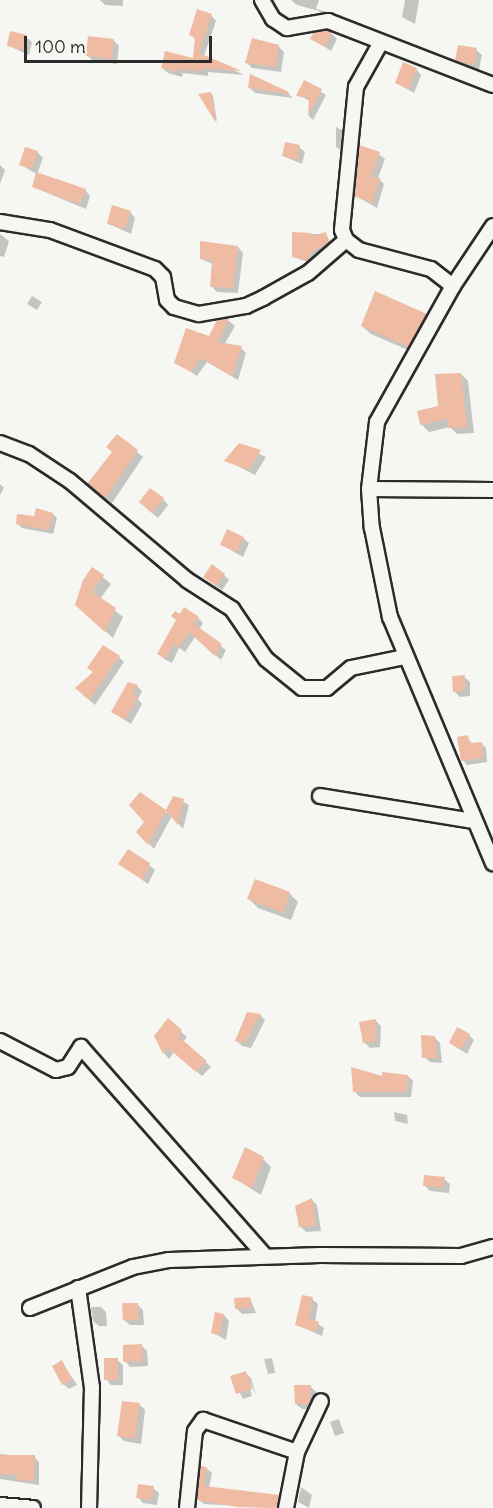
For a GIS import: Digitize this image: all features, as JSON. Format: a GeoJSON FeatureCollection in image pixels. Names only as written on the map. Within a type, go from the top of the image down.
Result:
{"type":"FeatureCollection","features":[{"type":"Feature","properties":{"kind":"street"},"geometry":{"type":"LineString","coordinates":[[262,0],[273,19],[287,28],[328,21],[380,44],[434,60],[493,85]]}},
{"type":"Feature","properties":{"kind":"street"},"geometry":{"type":"LineString","coordinates":[[380,44],[358,79],[352,103],[341,215],[346,240],[359,250],[431,270],[453,286]]}},
{"type":"Feature","properties":{"kind":"street"},"geometry":{"type":"LineString","coordinates":[[0,222],[50,230],[155,269],[163,277],[167,300],[174,307],[199,314],[246,306],[263,298],[308,273],[346,240]]}},
{"type":"Feature","properties":{"kind":"street"},"geometry":{"type":"LineString","coordinates":[[493,226],[453,286],[377,422],[369,489],[380,577],[404,657],[493,863]]}},
{"type":"Feature","properties":{"kind":"street"},"geometry":{"type":"LineString","coordinates":[[0,443],[29,454],[70,481],[187,580],[231,609],[266,659],[302,688],[327,688],[351,668],[404,657]]}},
{"type":"Feature","properties":{"kind":"street"},"geometry":{"type":"LineString","coordinates":[[369,489],[493,490]]}},
{"type":"Feature","properties":{"kind":"street"},"geometry":{"type":"LineString","coordinates":[[320,796],[473,821]]}},
{"type":"Feature","properties":{"kind":"street"},"geometry":{"type":"LineString","coordinates":[[0,1041],[56,1070],[68,1067],[81,1047],[265,1256]]}},
{"type":"Feature","properties":{"kind":"street"},"geometry":{"type":"LineString","coordinates":[[30,1308],[148,1263],[265,1256],[461,1256],[493,1247]]}},
{"type":"Feature","properties":{"kind":"street"},"geometry":{"type":"LineString","coordinates":[[78,1288],[92,1387],[89,1508]]}},
{"type":"Feature","properties":{"kind":"street"},"geometry":{"type":"LineString","coordinates":[[286,1508],[297,1452],[321,1401]]}},
{"type":"Feature","properties":{"kind":"street"},"geometry":{"type":"LineString","coordinates":[[187,1508],[195,1431],[203,1420],[297,1452]]}},
{"type":"Feature","properties":{"kind":"street"},"geometry":{"type":"LineString","coordinates":[[0,1505],[33,1508]]}},
{"type":"Feature","properties":{"kind":"building"},"geometry":{"type":"Polygon","coordinates":[[[197,9],[212,14],[199,53],[242,71],[203,68],[203,71],[178,69],[177,72],[161,68],[165,51],[193,58],[195,37],[189,35],[197,9]]]}},
{"type":"Feature","properties":{"kind":"building"},"geometry":{"type":"Polygon","coordinates":[[[327,30],[332,32],[325,47],[310,39],[313,33],[327,30]]]}},
{"type":"Feature","properties":{"kind":"building"},"geometry":{"type":"Polygon","coordinates":[[[10,31],[27,35],[23,50],[7,46],[10,31]]]}},
{"type":"Feature","properties":{"kind":"building"},"geometry":{"type":"Polygon","coordinates":[[[88,36],[114,39],[112,59],[86,56],[88,36]]]}},
{"type":"Feature","properties":{"kind":"building"},"geometry":{"type":"Polygon","coordinates":[[[252,38],[279,45],[276,67],[245,63],[252,38]]]}},
{"type":"Feature","properties":{"kind":"building"},"geometry":{"type":"Polygon","coordinates":[[[458,45],[477,48],[474,65],[455,61],[458,45]]]}},
{"type":"Feature","properties":{"kind":"building"},"geometry":{"type":"Polygon","coordinates":[[[403,62],[417,68],[409,89],[395,83],[403,62]]]}},
{"type":"Feature","properties":{"kind":"building"},"geometry":{"type":"Polygon","coordinates":[[[250,74],[289,92],[288,94],[248,88],[250,74]]]}},
{"type":"Feature","properties":{"kind":"building"},"geometry":{"type":"Polygon","coordinates":[[[304,80],[322,89],[308,116],[309,98],[296,96],[304,80]]]}},
{"type":"Feature","properties":{"kind":"building"},"geometry":{"type":"Polygon","coordinates":[[[211,92],[216,123],[198,94],[211,92]]]}},
{"type":"Feature","properties":{"kind":"building"},"geometry":{"type":"Polygon","coordinates":[[[285,142],[300,145],[297,160],[282,156],[285,142]]]}},
{"type":"Feature","properties":{"kind":"building"},"geometry":{"type":"Polygon","coordinates":[[[359,145],[380,152],[371,177],[380,178],[372,203],[354,196],[359,145]]]}},
{"type":"Feature","properties":{"kind":"building"},"geometry":{"type":"Polygon","coordinates":[[[25,147],[38,151],[32,169],[19,165],[25,147]]]}},
{"type":"Feature","properties":{"kind":"building"},"geometry":{"type":"Polygon","coordinates":[[[36,172],[86,189],[80,204],[32,187],[36,172]]]}},
{"type":"Feature","properties":{"kind":"building"},"geometry":{"type":"Polygon","coordinates":[[[112,205],[131,211],[125,229],[107,224],[112,205]]]}},
{"type":"Feature","properties":{"kind":"building"},"geometry":{"type":"Polygon","coordinates":[[[292,232],[311,233],[311,236],[326,232],[329,243],[310,253],[309,261],[292,257],[292,232]]]}},
{"type":"Feature","properties":{"kind":"building"},"geometry":{"type":"Polygon","coordinates":[[[200,241],[238,246],[233,288],[210,287],[212,260],[200,259],[200,241]]]}},
{"type":"Feature","properties":{"kind":"building"},"geometry":{"type":"Polygon","coordinates":[[[375,291],[427,314],[409,347],[361,326],[375,291]]]}},
{"type":"Feature","properties":{"kind":"building"},"geometry":{"type":"Polygon","coordinates":[[[229,318],[218,342],[242,346],[232,376],[201,358],[191,372],[174,363],[186,328],[209,336],[217,320],[229,318]]]}},
{"type":"Feature","properties":{"kind":"building"},"geometry":{"type":"Polygon","coordinates":[[[461,373],[467,427],[448,428],[448,419],[420,425],[417,411],[438,406],[435,374],[461,373]]]}},
{"type":"Feature","properties":{"kind":"building"},"geometry":{"type":"Polygon","coordinates":[[[117,434],[138,450],[105,499],[87,484],[112,452],[106,447],[117,434]]]}},
{"type":"Feature","properties":{"kind":"building"},"geometry":{"type":"Polygon","coordinates":[[[239,443],[261,450],[249,470],[224,461],[239,443]]]}},
{"type":"Feature","properties":{"kind":"building"},"geometry":{"type":"Polygon","coordinates":[[[150,488],[164,498],[152,513],[139,502],[150,488]]]}},
{"type":"Feature","properties":{"kind":"building"},"geometry":{"type":"Polygon","coordinates":[[[36,508],[53,513],[49,530],[16,524],[17,514],[34,516],[36,508]]]}},
{"type":"Feature","properties":{"kind":"building"},"geometry":{"type":"Polygon","coordinates":[[[227,529],[244,537],[237,552],[220,545],[227,529]]]}},
{"type":"Feature","properties":{"kind":"building"},"geometry":{"type":"Polygon","coordinates":[[[212,564],[225,574],[216,586],[203,577],[212,564]]]}},
{"type":"Feature","properties":{"kind":"building"},"geometry":{"type":"Polygon","coordinates":[[[92,567],[104,575],[92,592],[116,608],[105,632],[75,605],[83,580],[92,567]]]}},
{"type":"Feature","properties":{"kind":"building"},"geometry":{"type":"Polygon","coordinates":[[[184,607],[199,617],[194,624],[222,644],[215,656],[189,632],[179,648],[173,644],[166,659],[157,654],[176,620],[171,616],[175,611],[180,614],[184,607]]]}},
{"type":"Feature","properties":{"kind":"building"},"geometry":{"type":"Polygon","coordinates":[[[103,645],[120,656],[89,700],[75,688],[93,672],[87,668],[103,645]]]}},
{"type":"Feature","properties":{"kind":"building"},"geometry":{"type":"Polygon","coordinates":[[[465,675],[465,691],[453,692],[452,676],[465,675]]]}},
{"type":"Feature","properties":{"kind":"building"},"geometry":{"type":"Polygon","coordinates":[[[128,682],[138,685],[133,694],[138,697],[125,720],[111,712],[128,682]]]}},
{"type":"Feature","properties":{"kind":"building"},"geometry":{"type":"Polygon","coordinates":[[[468,735],[469,743],[482,742],[483,758],[461,761],[457,737],[468,735]]]}},
{"type":"Feature","properties":{"kind":"building"},"geometry":{"type":"Polygon","coordinates":[[[140,792],[166,810],[173,796],[184,799],[178,825],[166,811],[148,845],[136,832],[144,822],[129,805],[140,792]]]}},
{"type":"Feature","properties":{"kind":"building"},"geometry":{"type":"Polygon","coordinates":[[[128,849],[150,863],[143,880],[118,864],[128,849]]]}},
{"type":"Feature","properties":{"kind":"building"},"geometry":{"type":"Polygon","coordinates":[[[255,879],[290,892],[283,913],[247,899],[255,879]]]}},
{"type":"Feature","properties":{"kind":"building"},"geometry":{"type":"Polygon","coordinates":[[[247,1012],[261,1014],[245,1043],[235,1041],[247,1012]]]}},
{"type":"Feature","properties":{"kind":"building"},"geometry":{"type":"Polygon","coordinates":[[[168,1018],[182,1030],[178,1036],[207,1061],[196,1072],[168,1048],[163,1054],[154,1036],[168,1018]]]}},
{"type":"Feature","properties":{"kind":"building"},"geometry":{"type":"Polygon","coordinates":[[[376,1019],[375,1042],[363,1043],[359,1022],[376,1019]]]}},
{"type":"Feature","properties":{"kind":"building"},"geometry":{"type":"Polygon","coordinates":[[[457,1027],[470,1034],[461,1050],[449,1043],[457,1027]]]}},
{"type":"Feature","properties":{"kind":"building"},"geometry":{"type":"Polygon","coordinates":[[[421,1035],[435,1036],[437,1058],[422,1058],[421,1035]]]}},
{"type":"Feature","properties":{"kind":"building"},"geometry":{"type":"Polygon","coordinates":[[[351,1067],[382,1076],[382,1072],[408,1075],[406,1092],[353,1092],[351,1067]]]}},
{"type":"Feature","properties":{"kind":"building"},"geometry":{"type":"Polygon","coordinates":[[[245,1147],[264,1157],[252,1188],[232,1178],[245,1147]]]}},
{"type":"Feature","properties":{"kind":"building"},"geometry":{"type":"Polygon","coordinates":[[[424,1175],[445,1177],[444,1188],[423,1186],[424,1175]]]}},
{"type":"Feature","properties":{"kind":"building"},"geometry":{"type":"Polygon","coordinates":[[[312,1198],[316,1226],[299,1227],[295,1206],[312,1198]]]}},
{"type":"Feature","properties":{"kind":"building"},"geometry":{"type":"Polygon","coordinates":[[[302,1295],[313,1297],[309,1318],[319,1322],[316,1332],[295,1325],[302,1295]]]}},
{"type":"Feature","properties":{"kind":"building"},"geometry":{"type":"Polygon","coordinates":[[[250,1297],[251,1308],[235,1309],[234,1298],[250,1297]]]}},
{"type":"Feature","properties":{"kind":"building"},"geometry":{"type":"Polygon","coordinates":[[[122,1303],[138,1303],[139,1320],[123,1320],[122,1303]]]}},
{"type":"Feature","properties":{"kind":"building"},"geometry":{"type":"Polygon","coordinates":[[[215,1312],[224,1314],[220,1335],[211,1333],[215,1312]]]}},
{"type":"Feature","properties":{"kind":"building"},"geometry":{"type":"Polygon","coordinates":[[[142,1344],[143,1361],[123,1362],[123,1345],[142,1344]]]}},
{"type":"Feature","properties":{"kind":"building"},"geometry":{"type":"Polygon","coordinates":[[[104,1358],[118,1358],[118,1380],[104,1380],[104,1358]]]}},
{"type":"Feature","properties":{"kind":"building"},"geometry":{"type":"Polygon","coordinates":[[[62,1360],[72,1380],[62,1385],[52,1366],[62,1360]]]}},
{"type":"Feature","properties":{"kind":"building"},"geometry":{"type":"Polygon","coordinates":[[[246,1371],[252,1389],[236,1394],[230,1376],[246,1371]]]}},
{"type":"Feature","properties":{"kind":"building"},"geometry":{"type":"Polygon","coordinates":[[[294,1385],[311,1385],[310,1404],[295,1404],[294,1385]]]}},
{"type":"Feature","properties":{"kind":"building"},"geometry":{"type":"Polygon","coordinates":[[[122,1401],[140,1403],[135,1439],[117,1436],[122,1401]]]}},
{"type":"Feature","properties":{"kind":"building"},"geometry":{"type":"Polygon","coordinates":[[[0,1455],[35,1455],[34,1481],[17,1480],[17,1475],[0,1474],[0,1455]]]}},
{"type":"Feature","properties":{"kind":"building"},"geometry":{"type":"Polygon","coordinates":[[[200,1466],[207,1467],[204,1486],[279,1495],[277,1508],[237,1507],[197,1500],[200,1466]]]}},
{"type":"Feature","properties":{"kind":"building"},"geometry":{"type":"Polygon","coordinates":[[[138,1484],[154,1486],[152,1500],[136,1498],[138,1484]]]}}]}
